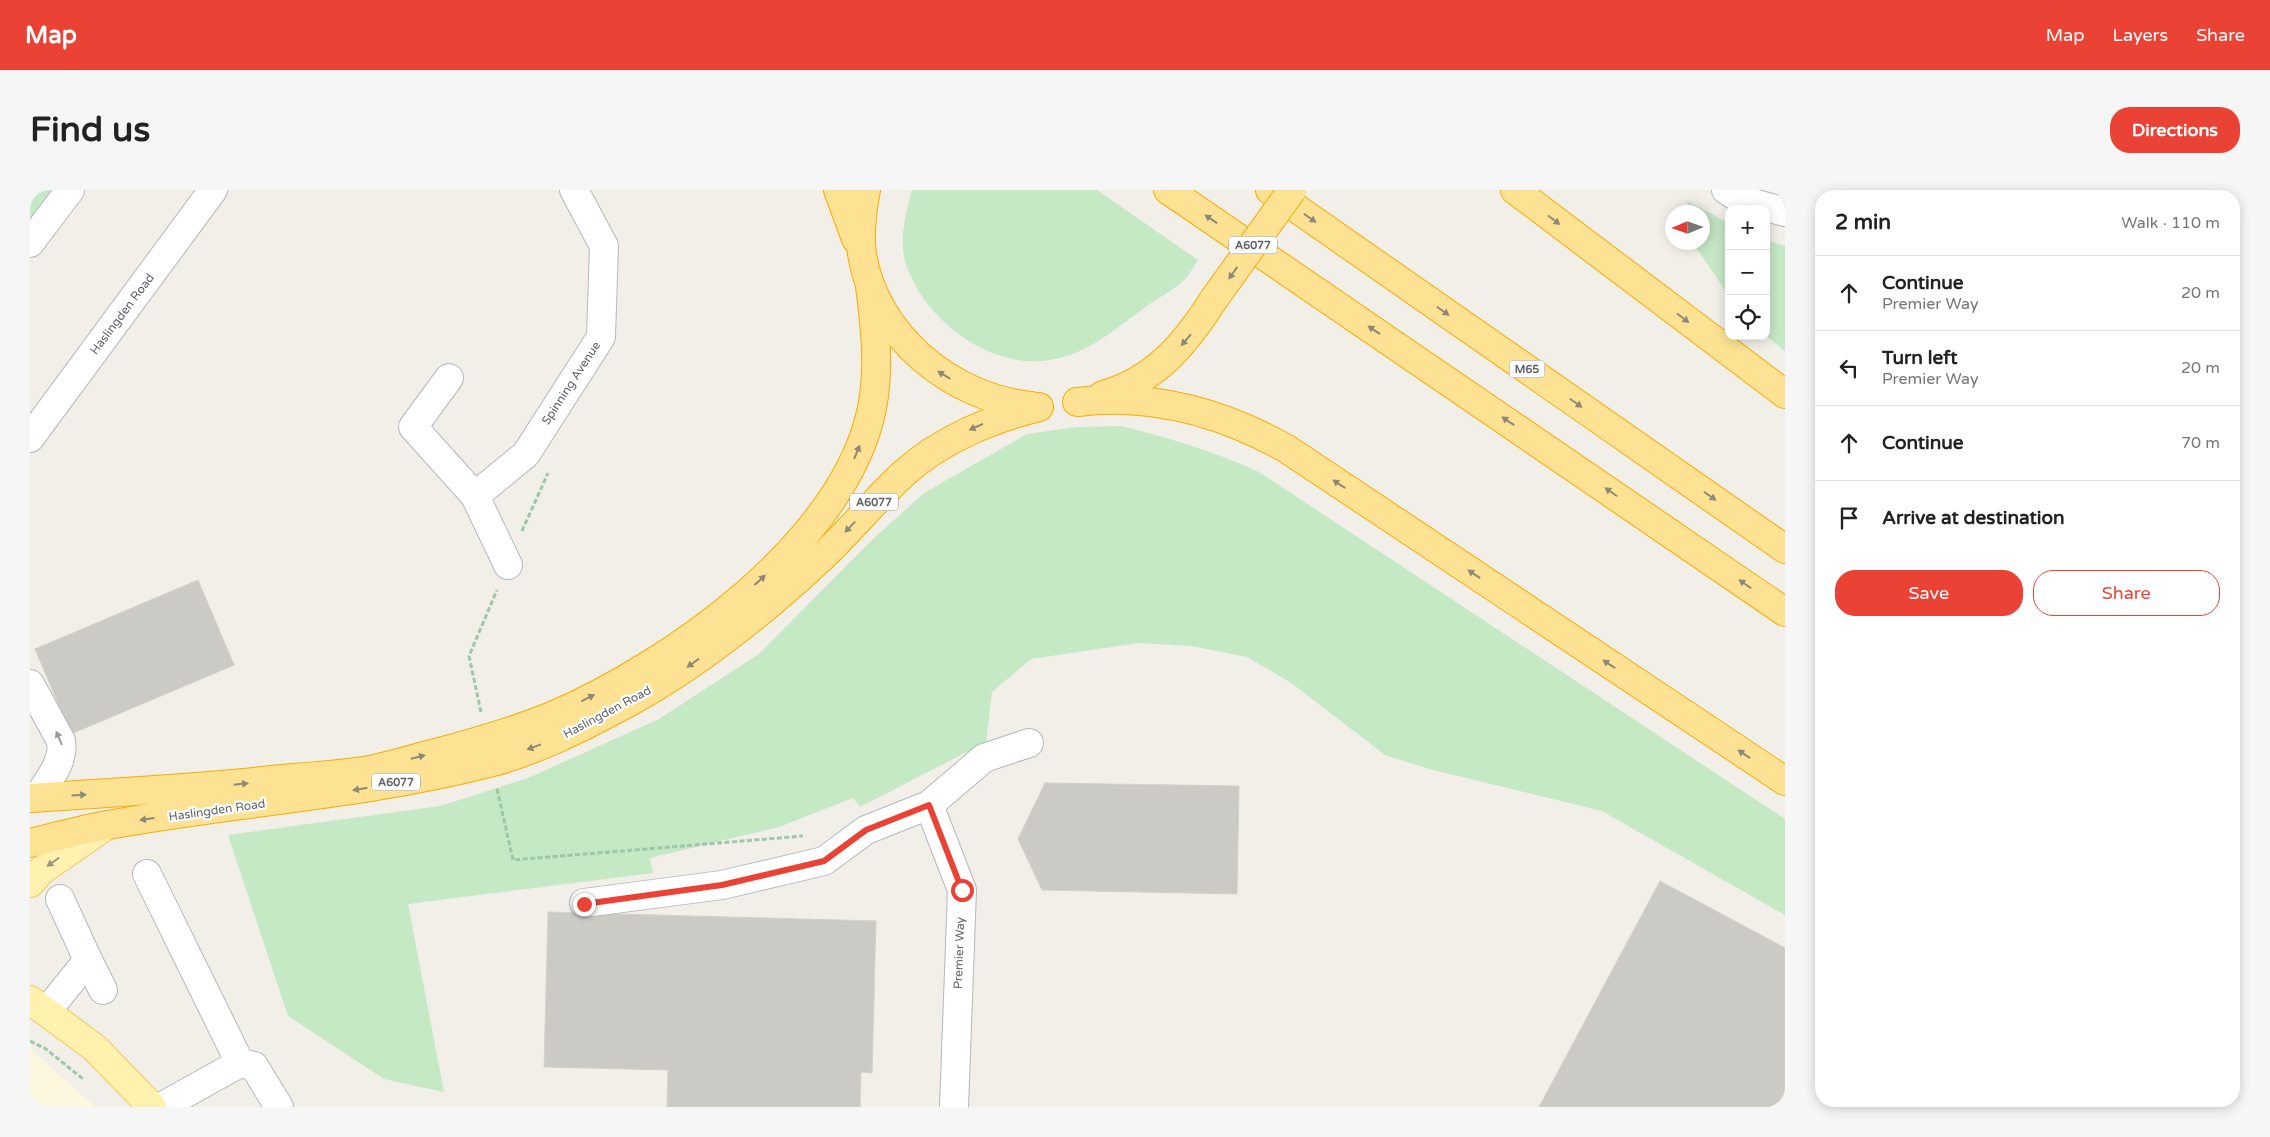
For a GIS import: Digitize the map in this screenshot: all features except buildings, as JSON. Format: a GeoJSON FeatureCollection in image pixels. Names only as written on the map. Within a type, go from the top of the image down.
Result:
{"type":"FeatureCollection","features":[{"type":"Feature","properties":{"kind":"highway"},"geometry":{"type":"LineString","coordinates":[[838,190],[862,254]]}},
{"type":"Feature","properties":{"kind":"highway","name":"A6077"},"geometry":{"type":"LineString","coordinates":[[866,190],[860,232],[862,254],[870,286],[899,333],[918,356],[938,372],[964,387],[1014,404],[1039,407],[1077,402],[1124,388],[1149,374],[1186,340],[1292,190]]}},
{"type":"Feature","properties":{"kind":"highway"},"geometry":{"type":"LineString","coordinates":[[1168,190],[1785,612]]}},
{"type":"Feature","properties":{"kind":"highway","name":"M65"},"geometry":{"type":"LineString","coordinates":[[1270,190],[1785,549]]}},
{"type":"Feature","properties":{"kind":"highway"},"geometry":{"type":"LineString","coordinates":[[1515,190],[1785,394]]}},
{"type":"Feature","properties":{"kind":"highway","name":"Haslingden Road"},"geometry":{"type":"LineString","coordinates":[[33,796],[228,786],[370,770],[487,740],[553,715],[636,673],[723,613],[789,554],[816,522],[834,496],[852,466],[872,409],[877,355],[870,286]]}},
{"type":"Feature","properties":{"kind":"highway"},"geometry":{"type":"LineString","coordinates":[[1077,402],[1119,399],[1184,408],[1213,414],[1261,434],[1287,449],[1785,781]]}},
{"type":"Feature","properties":{"kind":"highway","name":"Haslingden Road"},"geometry":{"type":"LineString","coordinates":[[30,843],[106,825],[366,788],[491,763],[567,735],[628,703],[676,674],[732,634],[821,558],[884,492],[925,456],[976,426],[1039,407]]}},
{"type":"Feature","properties":{"kind":"main road"},"geometry":{"type":"LineString","coordinates":[[30,883],[42,870],[106,825]]}},
{"type":"Feature","properties":{"kind":"main road"},"geometry":{"type":"LineString","coordinates":[[35,1002],[94,1048],[152,1107]]}},
{"type":"Feature","properties":{"kind":"street"},"geometry":{"type":"LineString","coordinates":[[30,243],[70,190]]}},
{"type":"Feature","properties":{"kind":"street","name":"Haslingden Road"},"geometry":{"type":"LineString","coordinates":[[30,438],[213,190]]}},
{"type":"Feature","properties":{"kind":"street","name":"Spinning Avenue"},"geometry":{"type":"LineString","coordinates":[[475,496],[526,454],[601,337],[604,246],[574,190]]}},
{"type":"Feature","properties":{"kind":"street"},"geometry":{"type":"LineString","coordinates":[[1726,190],[1742,200],[1785,212]]}},
{"type":"Feature","properties":{"kind":"street"},"geometry":{"type":"LineString","coordinates":[[449,378],[413,427],[475,496],[508,565]]}},
{"type":"Feature","properties":{"kind":"street"},"geometry":{"type":"LineString","coordinates":[[30,684],[61,740],[63,751],[58,764],[33,796]]}},
{"type":"Feature","properties":{"kind":"street"},"geometry":{"type":"LineString","coordinates":[[584,904],[722,885],[824,861],[866,830],[929,805],[984,758],[1029,743]]}},
{"type":"Feature","properties":{"kind":"street","name":"Premier Way"},"geometry":{"type":"LineString","coordinates":[[929,805],[962,890],[954,1107]]}},
{"type":"Feature","properties":{"kind":"street"},"geometry":{"type":"LineString","coordinates":[[146,874],[240,1063]]}},
{"type":"Feature","properties":{"kind":"street"},"geometry":{"type":"LineString","coordinates":[[60,899],[103,990]]}},
{"type":"Feature","properties":{"kind":"street"},"geometry":{"type":"LineString","coordinates":[[35,1002],[88,960]]}},
{"type":"Feature","properties":{"kind":"street"},"geometry":{"type":"LineString","coordinates":[[161,1107],[240,1063],[254,1066],[279,1107]]}},
{"type":"Feature","properties":{"kind":"shaded area"},"geometry":{"type":"Polygon","coordinates":[[[30,1050],[32,1050],[95,1107],[30,1107],[30,1050]]]}},
{"type":"Feature","properties":{"kind":"green space"},"geometry":{"type":"Polygon","coordinates":[[[30,190],[57,190],[30,222],[30,190]]]}},
{"type":"Feature","properties":{"kind":"green space"},"geometry":{"type":"Polygon","coordinates":[[[912,190],[1097,190],[1198,260],[1187,277],[1177,286],[1104,338],[1078,352],[1050,360],[1027,361],[1004,357],[981,348],[961,336],[942,320],[926,302],[914,282],[903,252],[904,225],[912,190]]]}},
{"type":"Feature","properties":{"kind":"green space"},"geometry":{"type":"Polygon","coordinates":[[[1710,213],[1725,221],[1725,290],[1698,250],[1710,250],[1710,213]]]}},
{"type":"Feature","properties":{"kind":"green space"},"geometry":{"type":"Polygon","coordinates":[[[1770,241],[1785,246],[1785,351],[1770,339],[1770,241]]]}},
{"type":"Feature","properties":{"kind":"green space"},"geometry":{"type":"Polygon","coordinates":[[[1121,426],[1191,446],[1259,472],[1785,819],[1785,915],[1602,811],[1429,769],[1385,755],[1290,682],[1247,657],[1191,646],[1138,643],[1031,659],[992,692],[986,742],[860,807],[853,798],[779,827],[650,858],[653,873],[408,904],[444,1092],[384,1079],[288,1016],[228,835],[440,806],[528,778],[659,719],[759,654],[872,540],[924,493],[1027,434],[1077,427],[1121,426]]]}},
{"type":"Feature","properties":{"kind":"route"},"geometry":{"type":"LineString","coordinates":[[584,904],[722,885],[824,861],[866,830],[929,805],[962,890]]}}]}
